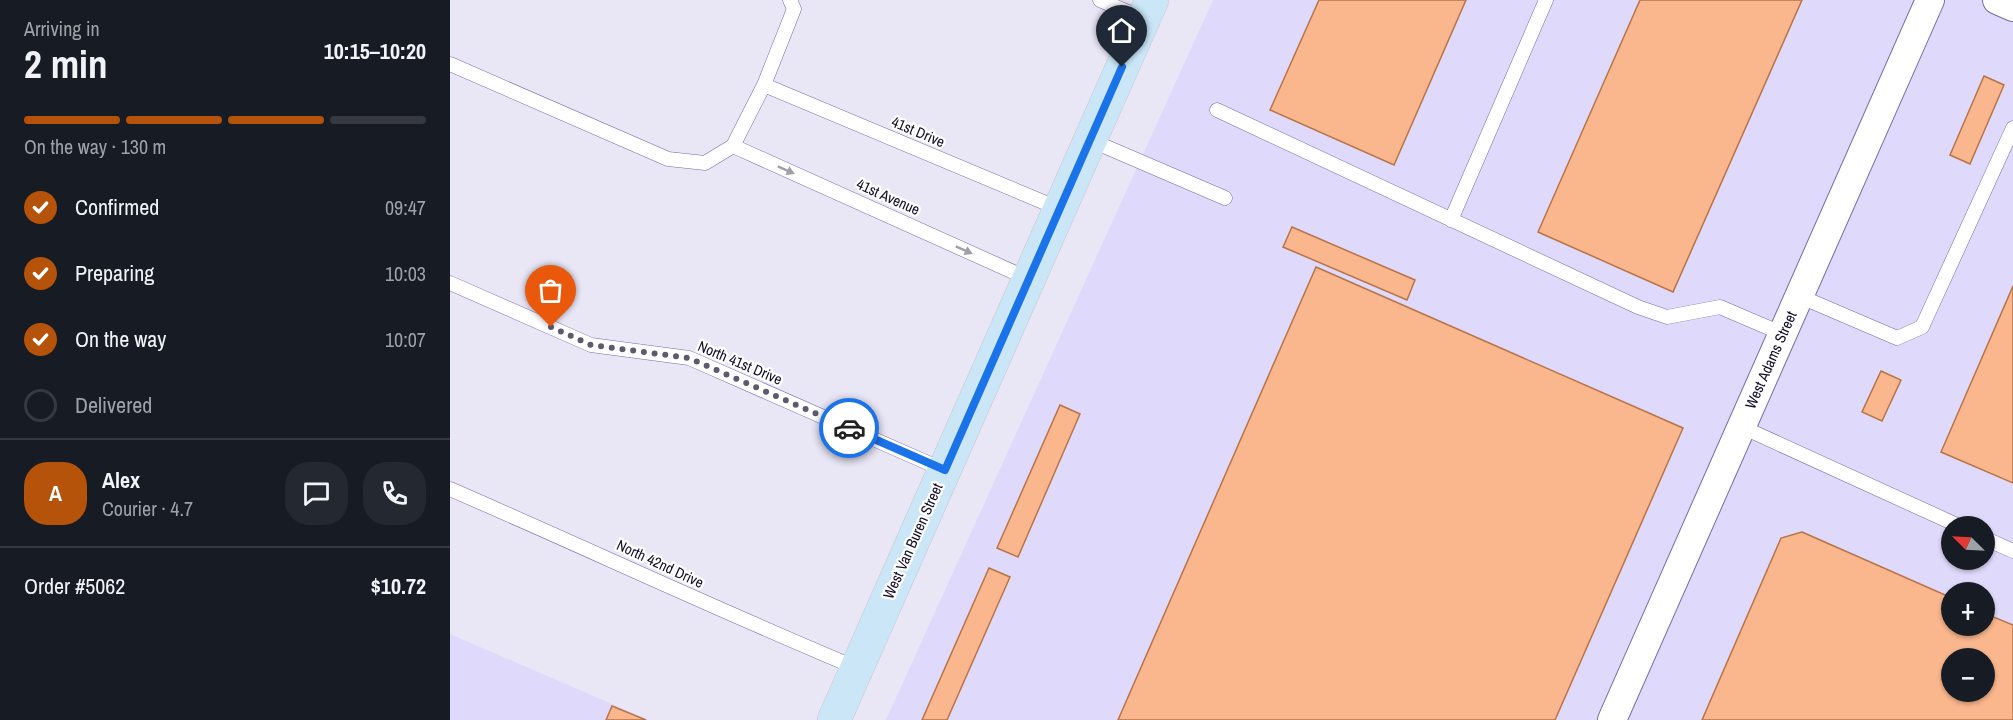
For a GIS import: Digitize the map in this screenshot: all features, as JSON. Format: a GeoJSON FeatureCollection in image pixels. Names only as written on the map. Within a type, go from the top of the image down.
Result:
{"type":"FeatureCollection","features":[{"type":"Feature","properties":{"kind":"main road","name":"West Van Buren Street"},"geometry":{"type":"LineString","coordinates":[[834,720],[1148,10]]}},
{"type":"Feature","properties":{"kind":"street","name":"West Adams Street"},"geometry":{"type":"LineString","coordinates":[[1612,720],[1930,0]]}},
{"type":"Feature","properties":{"kind":"street"},"geometry":{"type":"LineString","coordinates":[[1997,0],[2013,7]]}},
{"type":"Feature","properties":{"kind":"lane"},"geometry":{"type":"LineString","coordinates":[[450,64],[668,159],[705,163],[733,146],[764,86],[794,9],[790,0]]}},
{"type":"Feature","properties":{"kind":"lane"},"geometry":{"type":"LineString","coordinates":[[1100,0],[1148,10]]}},
{"type":"Feature","properties":{"kind":"lane"},"geometry":{"type":"LineString","coordinates":[[1451,220],[1546,0]]}},
{"type":"Feature","properties":{"kind":"lane","name":"41st Drive"},"geometry":{"type":"LineString","coordinates":[[764,86],[1060,209]]}},
{"type":"Feature","properties":{"kind":"lane"},"geometry":{"type":"LineString","coordinates":[[1217,111],[1638,307],[1667,317],[1720,307],[1783,334]]}},
{"type":"Feature","properties":{"kind":"lane"},"geometry":{"type":"LineString","coordinates":[[1799,297],[1897,338],[1922,327],[2013,128]]}},
{"type":"Feature","properties":{"kind":"lane"},"geometry":{"type":"LineString","coordinates":[[1090,140],[1225,198]]}},
{"type":"Feature","properties":{"kind":"lane","name":"41st Avenue"},"geometry":{"type":"LineString","coordinates":[[733,146],[1029,279]]}},
{"type":"Feature","properties":{"kind":"lane","name":"North 41st Drive"},"geometry":{"type":"LineString","coordinates":[[450,283],[591,345],[689,358],[945,470]]}},
{"type":"Feature","properties":{"kind":"lane"},"geometry":{"type":"LineString","coordinates":[[1742,426],[1941,518]]}},
{"type":"Feature","properties":{"kind":"lane","name":"North 42nd Drive"},"geometry":{"type":"LineString","coordinates":[[450,489],[760,628],[857,668]]}},
{"type":"Feature","properties":{"kind":"lane"},"geometry":{"type":"LineString","coordinates":[[1995,543],[2013,551]]}},
{"type":"Feature","properties":{"kind":"shaded area"},"geometry":{"type":"Polygon","coordinates":[[[1213,0],[2013,0],[2013,720],[886,720],[1213,0]]]}},
{"type":"Feature","properties":{"kind":"shaded area"},"geometry":{"type":"Polygon","coordinates":[[[450,634],[649,720],[450,720],[450,634]]]}},
{"type":"Feature","properties":{"kind":"building"},"geometry":{"type":"Polygon","coordinates":[[[1319,0],[1466,0],[1394,165],[1270,110],[1319,0]]]}},
{"type":"Feature","properties":{"kind":"building"},"geometry":{"type":"Polygon","coordinates":[[[1640,0],[1802,0],[1673,292],[1538,232],[1640,0]]]}},
{"type":"Feature","properties":{"kind":"building"},"geometry":{"type":"Polygon","coordinates":[[[1984,76],[2004,85],[1970,164],[1950,155],[1984,76]]]}},
{"type":"Feature","properties":{"kind":"building"},"geometry":{"type":"Polygon","coordinates":[[[1292,227],[1415,280],[1407,300],[1283,247],[1292,227]]]}},
{"type":"Feature","properties":{"kind":"building"},"geometry":{"type":"Polygon","coordinates":[[[1316,267],[1683,428],[1555,720],[1118,720],[1316,267]]]}},
{"type":"Feature","properties":{"kind":"building"},"geometry":{"type":"Polygon","coordinates":[[[2013,286],[2013,483],[1941,452],[2013,286]]]}},
{"type":"Feature","properties":{"kind":"building"},"geometry":{"type":"Polygon","coordinates":[[[1881,371],[1901,380],[1882,421],[1862,412],[1881,371]]]}},
{"type":"Feature","properties":{"kind":"building"},"geometry":{"type":"Polygon","coordinates":[[[1060,405],[1080,414],[1018,557],[997,548],[1060,405]]]}},
{"type":"Feature","properties":{"kind":"building"},"geometry":{"type":"Polygon","coordinates":[[[1802,532],[1941,593],[1941,636],[1995,636],[1995,618],[2013,625],[2013,720],[1702,720],[1781,538],[1802,532]]]}},
{"type":"Feature","properties":{"kind":"building"},"geometry":{"type":"Polygon","coordinates":[[[989,568],[1010,577],[947,720],[922,720],[989,568]]]}},
{"type":"Feature","properties":{"kind":"building"},"geometry":{"type":"Polygon","coordinates":[[[612,706],[646,720],[606,720],[612,706]]]}},
{"type":"Feature","properties":{"kind":"way so far"},"geometry":{"type":"LineString","coordinates":[[551,327],[591,345],[689,358],[849,428]]}},
{"type":"Feature","properties":{"kind":"route"},"geometry":{"type":"LineString","coordinates":[[849,428],[945,470],[1122,67]]}}]}
